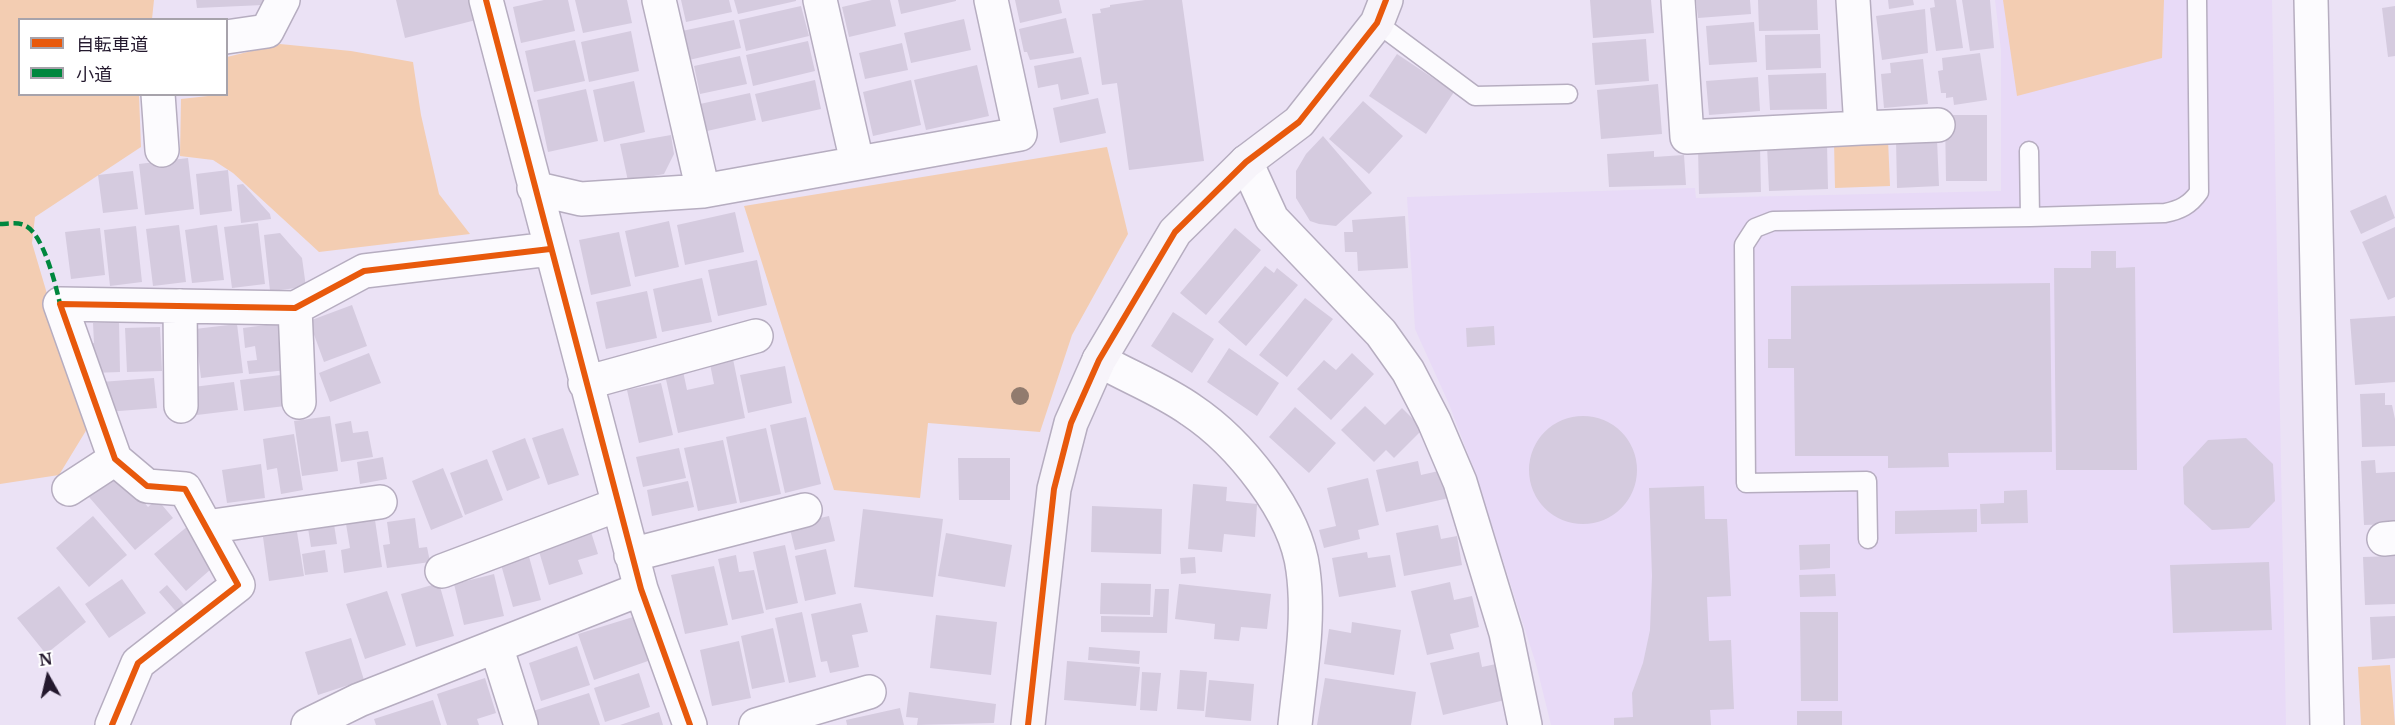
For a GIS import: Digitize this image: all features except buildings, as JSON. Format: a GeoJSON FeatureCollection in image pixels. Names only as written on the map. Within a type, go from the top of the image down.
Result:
{"type":"FeatureCollection","features":[{"type":"Feature","properties":{"kind":"street"},"geometry":{"type":"LineString","coordinates":[[228,37],[267,32],[283,0]]}},
{"type":"Feature","properties":{"kind":"street"},"geometry":{"type":"LineString","coordinates":[[486,0],[631,555],[690,725]]}},
{"type":"Feature","properties":{"kind":"street"},"geometry":{"type":"LineString","coordinates":[[659,0],[703,191]]}},
{"type":"Feature","properties":{"kind":"street"},"geometry":{"type":"LineString","coordinates":[[820,0],[857,162]]}},
{"type":"Feature","properties":{"kind":"street"},"geometry":{"type":"LineString","coordinates":[[534,188],[581,199],[703,191],[1020,134],[991,0]]}},
{"type":"Feature","properties":{"kind":"street"},"geometry":{"type":"LineString","coordinates":[[1678,0],[1687,137],[1938,125]]}},
{"type":"Feature","properties":{"kind":"street"},"geometry":{"type":"LineString","coordinates":[[1853,0],[1861,128]]}},
{"type":"Feature","properties":{"kind":"street"},"geometry":{"type":"LineString","coordinates":[[2311,0],[2327,725]]}},
{"type":"Feature","properties":{"kind":"street"},"geometry":{"type":"LineString","coordinates":[[1028,725],[1054,489],[1071,423],[1099,360],[1176,232],[1246,162],[1299,122],[1381,12]]}},
{"type":"Feature","properties":{"kind":"street"},"geometry":{"type":"LineString","coordinates":[[158,96],[162,150]]}},
{"type":"Feature","properties":{"kind":"street"},"geometry":{"type":"LineString","coordinates":[[1246,162],[1272,219],[1381,333],[1408,371],[1434,421],[1460,482],[1506,633],[1525,725]]}},
{"type":"Feature","properties":{"kind":"street"},"geometry":{"type":"LineString","coordinates":[[112,725],[138,663],[238,585],[185,489],[147,486],[115,459],[60,304],[294,308],[364,270],[550,249]]}},
{"type":"Feature","properties":{"kind":"street"},"geometry":{"type":"LineString","coordinates":[[180,306],[181,406]]}},
{"type":"Feature","properties":{"kind":"street"},"geometry":{"type":"LineString","coordinates":[[294,308],[299,402]]}},
{"type":"Feature","properties":{"kind":"street"},"geometry":{"type":"LineString","coordinates":[[585,383],[756,336]]}},
{"type":"Feature","properties":{"kind":"street"},"geometry":{"type":"LineString","coordinates":[[1099,360],[1192,410],[1254,466],[1287,521],[1303,569],[1304,638],[1294,725]]}},
{"type":"Feature","properties":{"kind":"street"},"geometry":{"type":"LineString","coordinates":[[69,489],[115,459]]}},
{"type":"Feature","properties":{"kind":"street"},"geometry":{"type":"LineString","coordinates":[[206,526],[381,502]]}},
{"type":"Feature","properties":{"kind":"street"},"geometry":{"type":"LineString","coordinates":[[442,571],[617,505]]}},
{"type":"Feature","properties":{"kind":"street"},"geometry":{"type":"LineString","coordinates":[[631,555],[805,510]]}},
{"type":"Feature","properties":{"kind":"street"},"geometry":{"type":"LineString","coordinates":[[308,725],[363,713],[496,646],[641,589]]}},
{"type":"Feature","properties":{"kind":"street"},"geometry":{"type":"LineString","coordinates":[[496,646],[521,725]]}},
{"type":"Feature","properties":{"kind":"street"},"geometry":{"type":"LineString","coordinates":[[756,725],[869,692]]}},
{"type":"Feature","properties":{"kind":"lane"},"geometry":{"type":"LineString","coordinates":[[1868,539],[1867,481],[1746,483],[1744,245],[1748,236],[1755,228],[1773,221],[2030,217],[2175,211],[2193,200],[2199,192],[2198,0]]}},
{"type":"Feature","properties":{"kind":"lane"},"geometry":{"type":"LineString","coordinates":[[1381,12],[1475,96],[1568,94]]}},
{"type":"Feature","properties":{"kind":"lane"},"geometry":{"type":"LineString","coordinates":[[2030,151],[2030,217]]}},
{"type":"Feature","properties":{"kind":"shaded area"},"geometry":{"type":"Polygon","coordinates":[[[0,0],[154,0],[152,18],[18,18],[18,96],[139,96],[141,147],[35,217],[32,243],[87,429],[59,475],[0,484],[0,0]]]}},
{"type":"Feature","properties":{"kind":"shaded area"},"geometry":{"type":"Polygon","coordinates":[[[1995,0],[2272,0],[2286,725],[1551,725],[1536,664],[1474,470],[1449,404],[1415,329],[1407,197],[1695,188],[1696,198],[2001,191],[2001,50],[1995,0]]]}},
{"type":"Feature","properties":{"kind":"shaded area"},"geometry":{"type":"Polygon","coordinates":[[[2003,0],[2164,0],[2162,58],[2017,96],[2003,0]]]}},
{"type":"Feature","properties":{"kind":"shaded area"},"geometry":{"type":"Polygon","coordinates":[[[280,44],[351,51],[413,62],[421,115],[439,194],[470,234],[319,252],[233,173],[213,160],[180,156],[181,99],[228,96],[228,57],[280,44]]]}},
{"type":"Feature","properties":{"kind":"shaded area"},"geometry":{"type":"Polygon","coordinates":[[[1888,139],[1890,186],[1835,188],[1834,141],[1888,139]]]}},
{"type":"Feature","properties":{"kind":"shaded area"},"geometry":{"type":"Polygon","coordinates":[[[1107,147],[1128,234],[1072,335],[1040,432],[928,423],[920,498],[834,490],[744,206],[1107,147]]]}},
{"type":"Feature","properties":{"kind":"shaded area"},"geometry":{"type":"Polygon","coordinates":[[[2390,665],[2395,725],[2361,725],[2358,667],[2390,665]]]}},
{"type":"Feature","properties":{"kind":"marked path"},"geometry":{"type":"LineString","coordinates":[[0,224],[15,223],[31,230],[48,260],[60,304]]}},
{"type":"Feature","properties":{"kind":"cycle path"},"geometry":{"type":"LineString","coordinates":[[486,0],[641,589],[690,725]]}},
{"type":"Feature","properties":{"kind":"cycle path"},"geometry":{"type":"LineString","coordinates":[[1028,725],[1054,489],[1071,423],[1099,360],[1175,232],[1246,162],[1299,122],[1377,23],[1386,0]]}},
{"type":"Feature","properties":{"kind":"cycle path"},"geometry":{"type":"LineString","coordinates":[[112,725],[138,663],[238,585],[185,489],[147,486],[115,459],[60,304],[295,308],[364,271],[550,249]]}}]}
